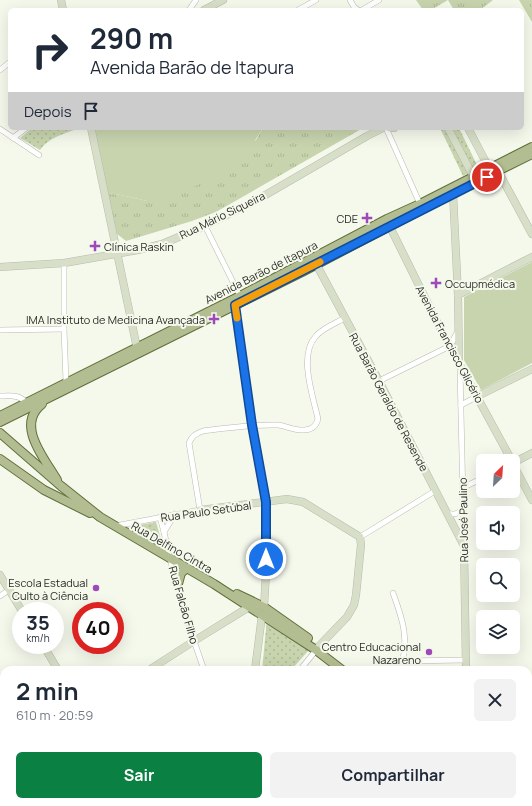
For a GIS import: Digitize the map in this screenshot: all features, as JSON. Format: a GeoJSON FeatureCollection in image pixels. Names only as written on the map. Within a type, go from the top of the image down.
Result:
{"type":"FeatureCollection","features":[{"type":"Feature","properties":{"kind":"main road"},"geometry":{"type":"LineString","coordinates":[[208,8],[223,0]]}},
{"type":"Feature","properties":{"kind":"main road"},"geometry":{"type":"LineString","coordinates":[[91,130],[137,350]]}},
{"type":"Feature","properties":{"kind":"main road","name":"Rua Mário Siqueira"},"geometry":{"type":"LineString","coordinates":[[0,266],[64,264],[162,244],[205,226],[255,200],[350,145],[381,130]]}},
{"type":"Feature","properties":{"kind":"main road"},"geometry":{"type":"LineString","coordinates":[[449,130],[473,176]]}},
{"type":"Feature","properties":{"kind":"main road"},"geometry":{"type":"LineString","coordinates":[[469,130],[489,168],[498,171],[532,234]]}},
{"type":"Feature","properties":{"kind":"main road","name":"Avenida Barão de Itapura"},"geometry":{"type":"LineString","coordinates":[[0,416],[22,407],[47,400],[137,350],[240,296],[390,227],[452,191],[473,176],[532,147]]}},
{"type":"Feature","properties":{"kind":"main road","name":"Avenida Barão de Itapura"},"geometry":{"type":"LineString","coordinates":[[0,422],[22,407],[66,382],[235,305],[386,219],[498,171],[532,154]]}},
{"type":"Feature","properties":{"kind":"main road","name":"Rua José Paulino"},"geometry":{"type":"LineString","coordinates":[[452,191],[458,295],[460,366]]}},
{"type":"Feature","properties":{"kind":"main road","name":"Avenida Francisco Glicério"},"geometry":{"type":"LineString","coordinates":[[390,227],[460,366],[478,396],[508,454]]}},
{"type":"Feature","properties":{"kind":"main road"},"geometry":{"type":"LineString","coordinates":[[458,295],[532,257]]}},
{"type":"Feature","properties":{"kind":"main road","name":"Rua Barão Geraldo de Resende"},"geometry":{"type":"LineString","coordinates":[[314,261],[379,381],[464,546]]}},
{"type":"Feature","properties":{"kind":"main road"},"geometry":{"type":"LineString","coordinates":[[235,305],[252,425],[266,502],[266,573],[263,611],[256,666]]}},
{"type":"Feature","properties":{"kind":"main road"},"geometry":{"type":"LineString","coordinates":[[478,396],[532,369]]}},
{"type":"Feature","properties":{"kind":"main road"},"geometry":{"type":"LineString","coordinates":[[47,400],[38,407],[35,412],[31,431],[33,438],[60,486]]}},
{"type":"Feature","properties":{"kind":"main road","name":"Rua Delfino Cintra"},"geometry":{"type":"LineString","coordinates":[[0,433],[60,486],[100,517],[214,584],[249,607],[263,611],[318,648],[338,666]]}},
{"type":"Feature","properties":{"kind":"main road"},"geometry":{"type":"LineString","coordinates":[[520,459],[532,453]]}},
{"type":"Feature","properties":{"kind":"main road"},"geometry":{"type":"LineString","coordinates":[[0,459],[33,484],[100,517]]}},
{"type":"Feature","properties":{"kind":"main road","name":"Avenida Francisco Glicério"},"geometry":{"type":"LineString","coordinates":[[520,477],[532,500]]}},
{"type":"Feature","properties":{"kind":"main road"},"geometry":{"type":"LineString","coordinates":[[63,500],[67,496],[68,492]]}},
{"type":"Feature","properties":{"kind":"main road","name":"Rua Paulo Setúbal"},"geometry":{"type":"LineString","coordinates":[[200,510],[287,499],[303,502],[360,537]]}},
{"type":"Feature","properties":{"kind":"main road"},"geometry":{"type":"LineString","coordinates":[[318,648],[347,617],[354,605],[361,545],[360,537]]}},
{"type":"Feature","properties":{"kind":"main road","name":"Rua José Paulino"},"geometry":{"type":"LineString","coordinates":[[464,546],[466,666]]}},
{"type":"Feature","properties":{"kind":"main road"},"geometry":{"type":"LineString","coordinates":[[178,584],[181,573],[187,568]]}},
{"type":"Feature","properties":{"kind":"main road"},"geometry":{"type":"LineString","coordinates":[[0,575],[16,602]]}},
{"type":"Feature","properties":{"kind":"main road"},"geometry":{"type":"LineString","coordinates":[[214,584],[263,611]]}},
{"type":"Feature","properties":{"kind":"main road"},"geometry":{"type":"LineString","coordinates":[[155,666],[249,607]]}},
{"type":"Feature","properties":{"kind":"main road"},"geometry":{"type":"LineString","coordinates":[[48,654],[56,666]]}},
{"type":"Feature","properties":{"kind":"street"},"geometry":{"type":"LineString","coordinates":[[302,8],[316,0]]}},
{"type":"Feature","properties":{"kind":"street"},"geometry":{"type":"LineString","coordinates":[[365,8],[379,0]]}},
{"type":"Feature","properties":{"kind":"street"},"geometry":{"type":"LineString","coordinates":[[0,70],[8,64]]}},
{"type":"Feature","properties":{"kind":"street"},"geometry":{"type":"LineString","coordinates":[[0,129],[39,155]]}},
{"type":"Feature","properties":{"kind":"street"},"geometry":{"type":"LineString","coordinates":[[13,138],[23,130]]}},
{"type":"Feature","properties":{"kind":"street"},"geometry":{"type":"LineString","coordinates":[[386,130],[420,204]]}},
{"type":"Feature","properties":{"kind":"street"},"geometry":{"type":"LineString","coordinates":[[205,226],[240,296]]}},
{"type":"Feature","properties":{"kind":"street"},"geometry":{"type":"LineString","coordinates":[[64,264],[66,382]]}},
{"type":"Feature","properties":{"kind":"street"},"geometry":{"type":"LineString","coordinates":[[200,510],[189,443],[193,435],[203,431],[252,425],[279,425],[303,430],[313,428],[318,419],[308,375],[309,349],[311,343],[317,335],[345,318]]}},
{"type":"Feature","properties":{"kind":"street"},"geometry":{"type":"LineString","coordinates":[[0,330],[64,330]]}},
{"type":"Feature","properties":{"kind":"street"},"geometry":{"type":"LineString","coordinates":[[379,381],[450,346],[459,330]]}},
{"type":"Feature","properties":{"kind":"street","name":"Rua José Paulino"},"geometry":{"type":"LineString","coordinates":[[460,366],[464,546]]}},
{"type":"Feature","properties":{"kind":"street"},"geometry":{"type":"LineString","coordinates":[[0,396],[17,396],[23,399],[22,407]]}},
{"type":"Feature","properties":{"kind":"street"},"geometry":{"type":"LineString","coordinates":[[461,405],[478,396]]}},
{"type":"Feature","properties":{"kind":"street"},"geometry":{"type":"LineString","coordinates":[[462,488],[476,481]]}},
{"type":"Feature","properties":{"kind":"street"},"geometry":{"type":"LineString","coordinates":[[360,537],[435,490]]}},
{"type":"Feature","properties":{"kind":"street"},"geometry":{"type":"LineString","coordinates":[[447,513],[455,514],[463,509]]}},
{"type":"Feature","properties":{"kind":"street","name":"Rua Paulo Setúbal"},"geometry":{"type":"LineString","coordinates":[[114,526],[200,510]]}},
{"type":"Feature","properties":{"kind":"street"},"geometry":{"type":"LineString","coordinates":[[164,532],[175,514]]}},
{"type":"Feature","properties":{"kind":"street","name":"Rua Falcão Filho"},"geometry":{"type":"LineString","coordinates":[[160,517],[170,559],[203,666]]}},
{"type":"Feature","properties":{"kind":"street"},"geometry":{"type":"LineString","coordinates":[[0,596],[9,590]]}},
{"type":"Feature","properties":{"kind":"street"},"geometry":{"type":"LineString","coordinates":[[394,593],[403,622],[405,638],[401,666]]}},
{"type":"Feature","properties":{"kind":"street"},"geometry":{"type":"LineString","coordinates":[[303,666],[318,648]]}},
{"type":"Feature","properties":{"kind":"street"},"geometry":{"type":"LineString","coordinates":[[403,661],[466,660]]}},
{"type":"Feature","properties":{"kind":"green space"},"geometry":{"type":"Polygon","coordinates":[[[416,0],[448,0],[434,8],[422,8],[416,0]]]}},
{"type":"Feature","properties":{"kind":"green space"},"geometry":{"type":"Polygon","coordinates":[[[448,0],[493,0],[483,8],[453,8],[448,0]]]}},
{"type":"Feature","properties":{"kind":"green space"},"geometry":{"type":"Polygon","coordinates":[[[519,0],[532,0],[532,22],[524,8],[519,0]]]}},
{"type":"Feature","properties":{"kind":"green space"},"geometry":{"type":"Polygon","coordinates":[[[30,130],[73,130],[52,139],[40,150],[20,138],[30,130]]]}},
{"type":"Feature","properties":{"kind":"green space"},"geometry":{"type":"Polygon","coordinates":[[[93,130],[262,130],[250,148],[222,173],[161,203],[106,193],[93,130]]]}},
{"type":"Feature","properties":{"kind":"green space"},"geometry":{"type":"Polygon","coordinates":[[[262,130],[360,130],[216,212],[192,221],[126,241],[117,234],[106,193],[147,201],[256,140],[262,130]]]}},
{"type":"Feature","properties":{"kind":"green space"},"geometry":{"type":"Polygon","coordinates":[[[441,130],[460,130],[478,167],[463,176],[441,130]]]}},
{"type":"Feature","properties":{"kind":"green space"},"geometry":{"type":"Polygon","coordinates":[[[532,262],[532,363],[481,390],[464,360],[464,297],[532,262]]]}},
{"type":"Feature","properties":{"kind":"green space"},"geometry":{"type":"Polygon","coordinates":[[[156,522],[163,546],[128,527],[156,522]]]}},
{"type":"Feature","properties":{"kind":"green space"},"geometry":{"type":"Polygon","coordinates":[[[267,619],[310,649],[295,666],[262,666],[267,619]]]}},
{"type":"Feature","properties":{"kind":"slow traffic"},"geometry":{"type":"LineString","coordinates":[[237,318],[235,305],[320,262]]}},
{"type":"Feature","properties":{"kind":"place","name":"CDE"},"geometry":{"type":"Point","coordinates":[367,218]}},
{"type":"Feature","properties":{"kind":"place","name":"Clínica Raskin"},"geometry":{"type":"Point","coordinates":[95,246]}},
{"type":"Feature","properties":{"kind":"place","name":"Occupmédica"},"geometry":{"type":"Point","coordinates":[436,283]}},
{"type":"Feature","properties":{"kind":"place","name":"IMA Instituto de Medicina Avançada"},"geometry":{"type":"Point","coordinates":[214,319]}},
{"type":"Feature","properties":{"kind":"place","name":"Escola Estadual Culto à Ciência"},"geometry":{"type":"Point","coordinates":[96,588]}},
{"type":"Feature","properties":{"kind":"place","name":"Centro Educacional Nazareno"},"geometry":{"type":"Point","coordinates":[429,652]}},
{"type":"Feature","properties":{"kind":"route"},"geometry":{"type":"LineString","coordinates":[[266,559],[266,502],[252,425],[235,305],[487,177]]}}]}
